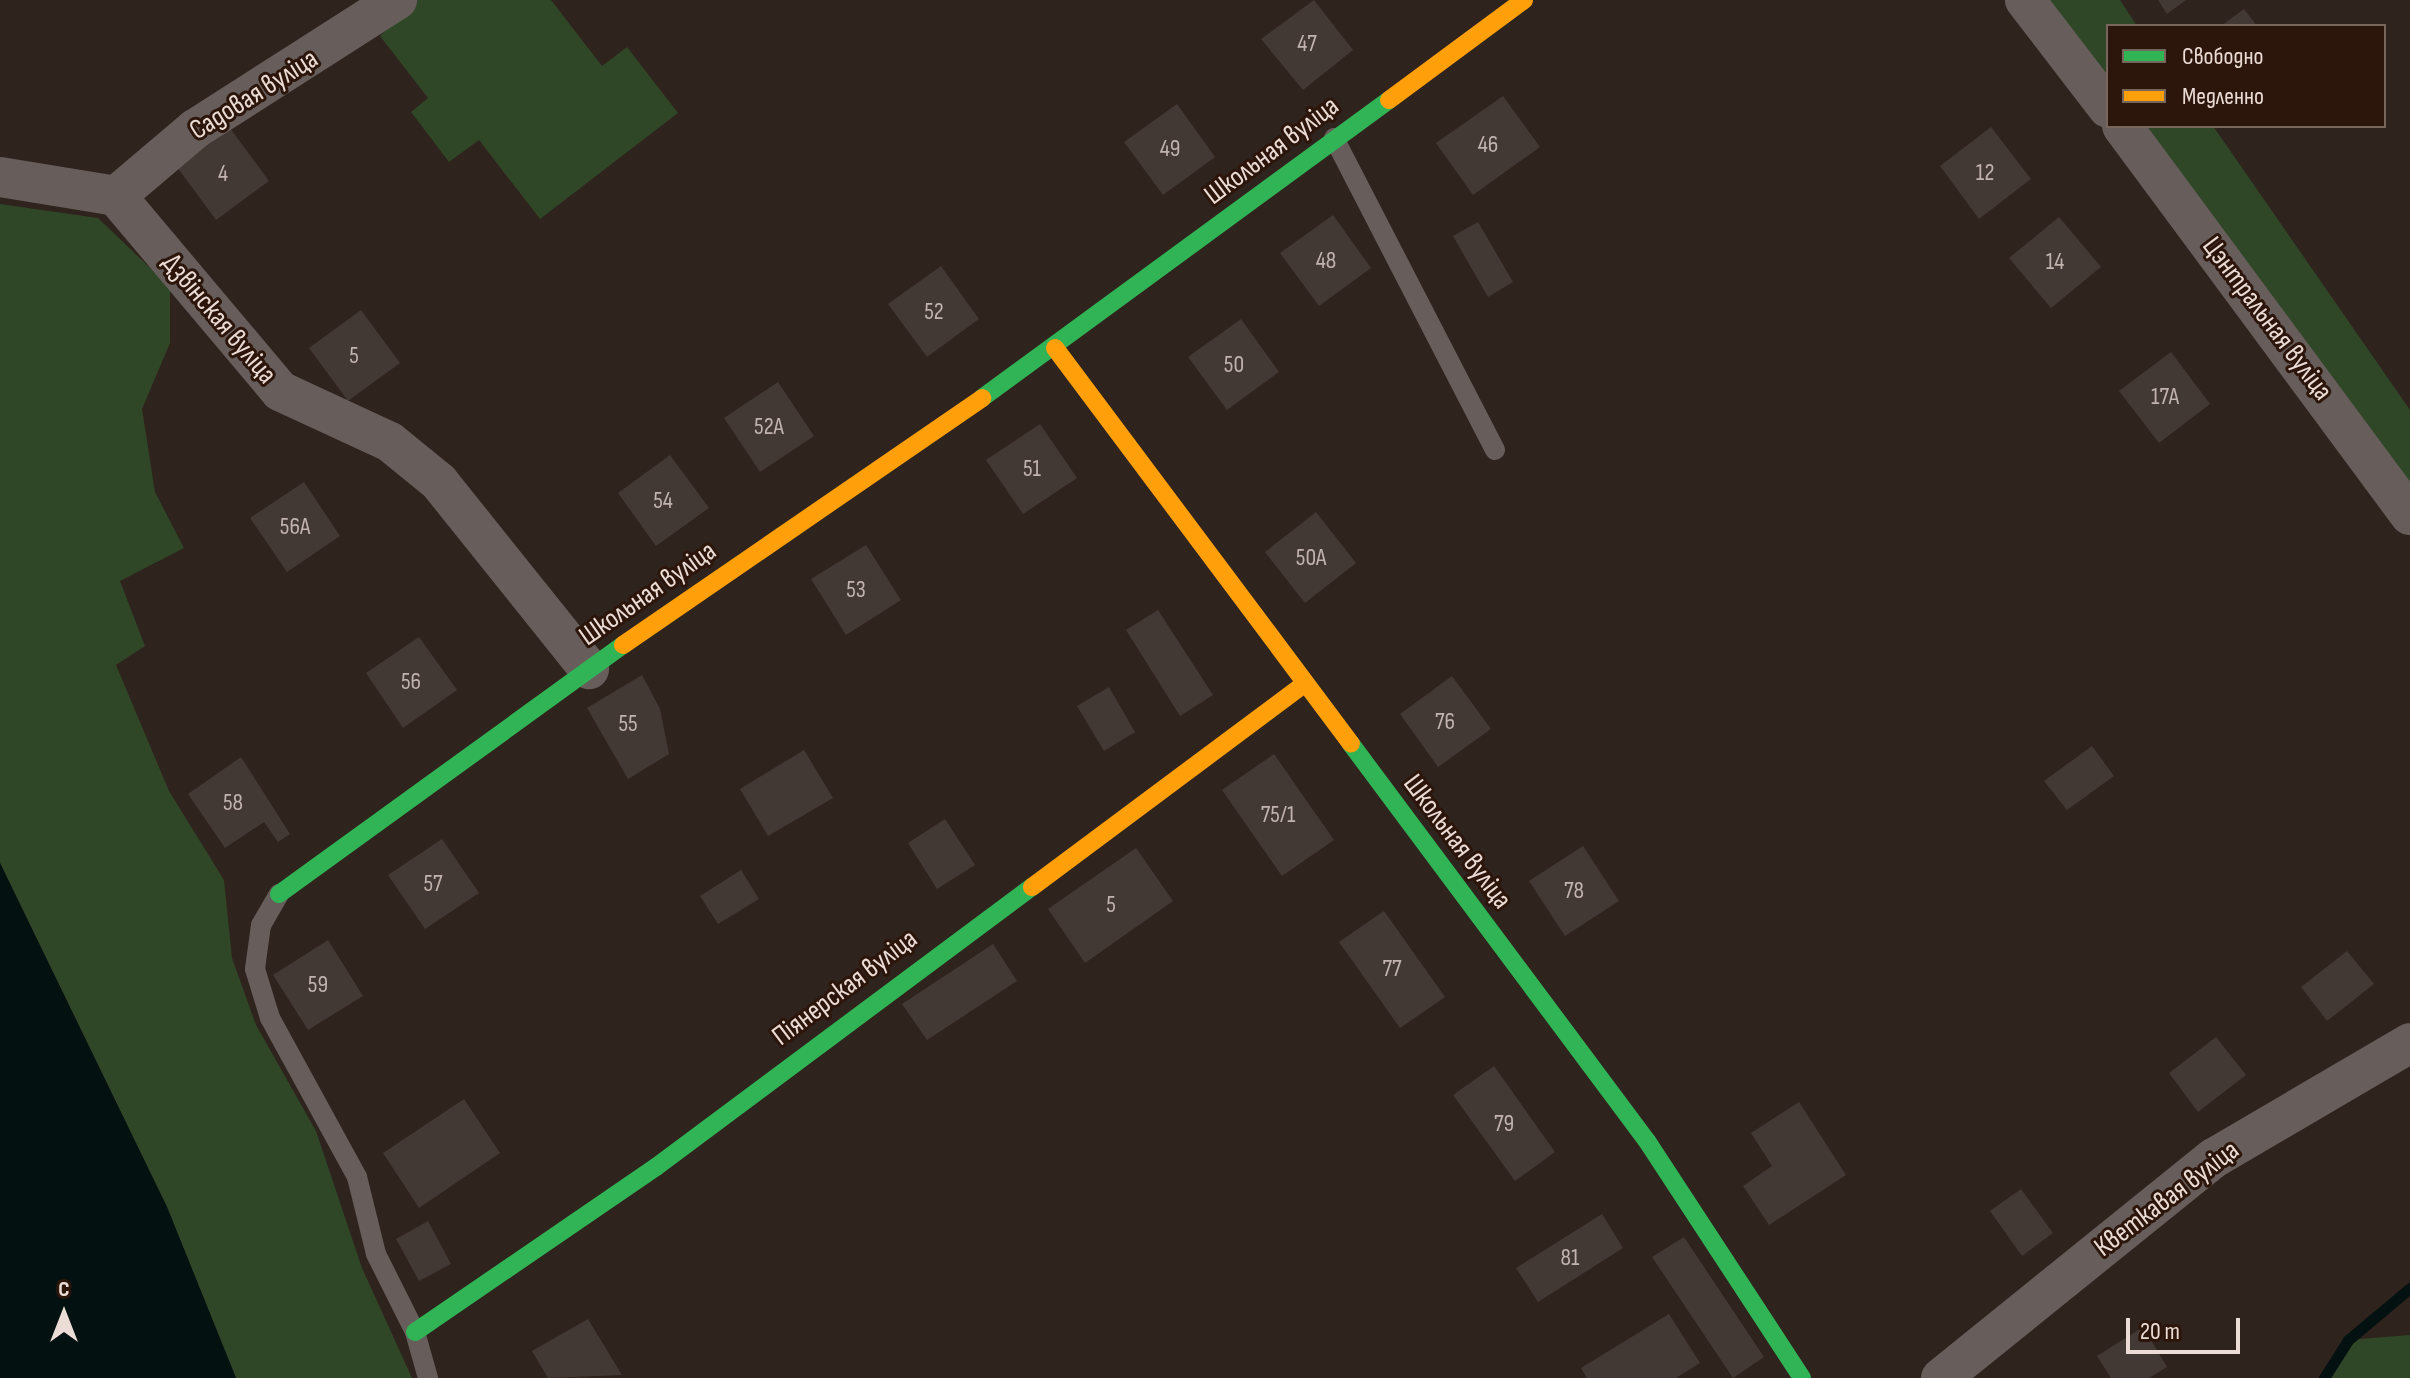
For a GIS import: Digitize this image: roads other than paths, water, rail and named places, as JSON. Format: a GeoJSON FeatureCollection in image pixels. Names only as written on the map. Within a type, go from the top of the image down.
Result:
{"type":"FeatureCollection","features":[{"type":"Feature","properties":{"kind":"street","name":"Садовая вуліца"},"geometry":{"type":"LineString","coordinates":[[116,196],[195,129],[397,0]]}},
{"type":"Feature","properties":{"kind":"street","name":"Школьная вуліца"},"geometry":{"type":"LineString","coordinates":[[279,894],[589,669],[1055,348],[1524,0]]}},
{"type":"Feature","properties":{"kind":"street"},"geometry":{"type":"LineString","coordinates":[[2025,0],[2106,105]]}},
{"type":"Feature","properties":{"kind":"street","name":"Цэнтральная вуліца"},"geometry":{"type":"LineString","coordinates":[[2123,128],[2410,515]]}},
{"type":"Feature","properties":{"kind":"street"},"geometry":{"type":"LineString","coordinates":[[0,177],[116,196]]}},
{"type":"Feature","properties":{"kind":"street","name":"Дзвінская вуліца"},"geometry":{"type":"LineString","coordinates":[[116,196],[280,391],[390,442],[439,482],[589,669]]}},
{"type":"Feature","properties":{"kind":"street","name":"Школьная вуліца"},"geometry":{"type":"LineString","coordinates":[[1055,348],[1647,1141],[1802,1378]]}},
{"type":"Feature","properties":{"kind":"street","name":"Піянерская вуліца"},"geometry":{"type":"LineString","coordinates":[[415,1332],[656,1167],[1304,684]]}},
{"type":"Feature","properties":{"kind":"street","name":"Кветкавая вуліца"},"geometry":{"type":"LineString","coordinates":[[1941,1378],[2214,1158],[2410,1043]]}},
{"type":"Feature","properties":{"kind":"lane"},"geometry":{"type":"LineString","coordinates":[[1334,138],[1495,450]]}},
{"type":"Feature","properties":{"kind":"lane"},"geometry":{"type":"LineString","coordinates":[[279,894],[261,925],[255,969],[270,1018],[357,1177],[376,1254],[415,1332],[428,1378]]}},
{"type":"Feature","properties":{"kind":"waterway"},"geometry":{"type":"LineString","coordinates":[[2324,1378],[2348,1340],[2410,1288]]}}]}
